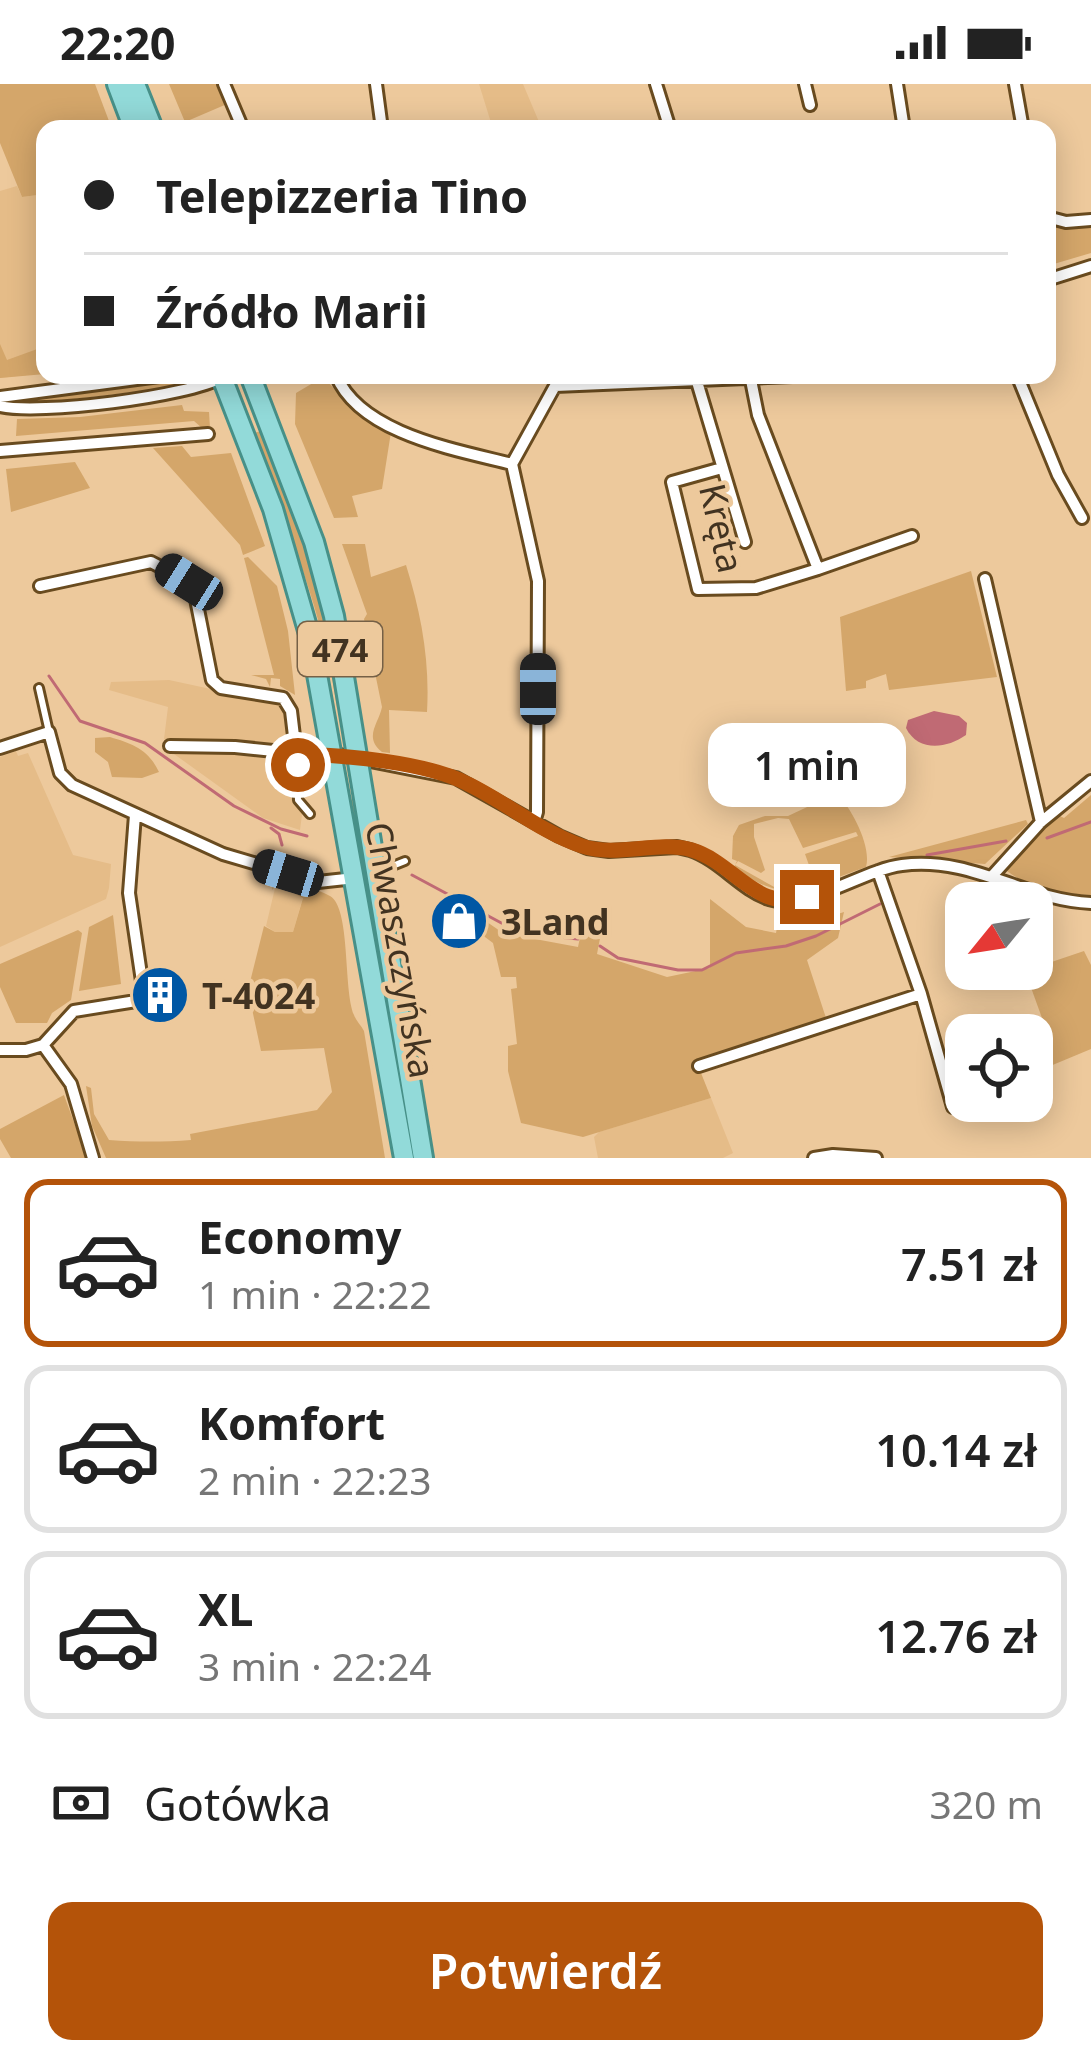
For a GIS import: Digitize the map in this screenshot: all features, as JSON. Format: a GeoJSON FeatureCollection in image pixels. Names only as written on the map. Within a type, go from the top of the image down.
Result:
{"type":"FeatureCollection","features":[{"type":"Feature","properties":{"kind":"main road"},"geometry":{"type":"LineString","coordinates":[[117,84],[131,120]]}},
{"type":"Feature","properties":{"kind":"main road"},"geometry":{"type":"LineString","coordinates":[[134,84],[148,120]]}},
{"type":"Feature","properties":{"kind":"main road","name":"474"},"geometry":{"type":"LineString","coordinates":[[222,384],[289,560],[311,640],[333,754]]}},
{"type":"Feature","properties":{"kind":"main road","name":"474"},"geometry":{"type":"LineString","coordinates":[[253,384],[321,562],[358,758]]}},
{"type":"Feature","properties":{"kind":"main road","name":"Chwaszczyńska"},"geometry":{"type":"LineString","coordinates":[[333,754],[404,1158]]}},
{"type":"Feature","properties":{"kind":"main road","name":"Chwaszczyńska"},"geometry":{"type":"LineString","coordinates":[[358,758],[423,1158]]}},
{"type":"Feature","properties":{"kind":"street"},"geometry":{"type":"LineString","coordinates":[[224,84],[240,120]]}},
{"type":"Feature","properties":{"kind":"street"},"geometry":{"type":"LineString","coordinates":[[376,84],[381,120]]}},
{"type":"Feature","properties":{"kind":"street"},"geometry":{"type":"LineString","coordinates":[[656,84],[667,120]]}},
{"type":"Feature","properties":{"kind":"street"},"geometry":{"type":"LineString","coordinates":[[805,84],[810,104]]}},
{"type":"Feature","properties":{"kind":"street"},"geometry":{"type":"LineString","coordinates":[[897,84],[903,120]]}},
{"type":"Feature","properties":{"kind":"street"},"geometry":{"type":"LineString","coordinates":[[1016,84],[1022,120]]}},
{"type":"Feature","properties":{"kind":"street"},"geometry":{"type":"LineString","coordinates":[[1056,219],[1091,220]]}},
{"type":"Feature","properties":{"kind":"street"},"geometry":{"type":"LineString","coordinates":[[1056,277],[1091,266]]}},
{"type":"Feature","properties":{"kind":"street"},"geometry":{"type":"LineString","coordinates":[[0,397],[99,384]]}},
{"type":"Feature","properties":{"kind":"street"},"geometry":{"type":"LineString","coordinates":[[0,406],[108,402],[190,392],[204,384]]}},
{"type":"Feature","properties":{"kind":"street"},"geometry":{"type":"LineString","coordinates":[[341,384],[364,410],[412,436],[512,464]]}},
{"type":"Feature","properties":{"kind":"street"},"geometry":{"type":"LineString","coordinates":[[534,823],[538,581],[512,464],[552,384]]}},
{"type":"Feature","properties":{"kind":"street"},"geometry":{"type":"LineString","coordinates":[[697,384],[745,542]]}},
{"type":"Feature","properties":{"kind":"street","name":"Kręta"},"geometry":{"type":"LineString","coordinates":[[752,384],[758,415],[818,568]]}},
{"type":"Feature","properties":{"kind":"street"},"geometry":{"type":"LineString","coordinates":[[1021,384],[1058,475],[1082,518]]}},
{"type":"Feature","properties":{"kind":"street"},"geometry":{"type":"LineString","coordinates":[[0,451],[208,434]]}},
{"type":"Feature","properties":{"kind":"street","name":"Kręta"},"geometry":{"type":"LineString","coordinates":[[722,468],[672,482],[698,590],[756,588],[912,536]]}},
{"type":"Feature","properties":{"kind":"street"},"geometry":{"type":"LineString","coordinates":[[40,586],[151,562],[189,582],[212,680],[221,688],[284,698],[291,710],[296,754]]}},
{"type":"Feature","properties":{"kind":"street"},"geometry":{"type":"LineString","coordinates":[[985,579],[1041,822]]}},
{"type":"Feature","properties":{"kind":"street"},"geometry":{"type":"LineString","coordinates":[[0,748],[49,732],[64,780],[135,815],[224,854],[318,882],[355,878]]}},
{"type":"Feature","properties":{"kind":"street"},"geometry":{"type":"LineString","coordinates":[[170,746],[333,754],[456,778],[576,844],[599,850],[690,850],[759,894],[780,901],[916,864],[993,875],[1055,899],[1091,903]]}},
{"type":"Feature","properties":{"kind":"street"},"geometry":{"type":"LineString","coordinates":[[993,875],[1041,822],[1091,781]]}},
{"type":"Feature","properties":{"kind":"street"},"geometry":{"type":"LineString","coordinates":[[0,1050],[43,1045],[69,1013],[136,1001],[142,988],[126,906],[135,815]]}},
{"type":"Feature","properties":{"kind":"street"},"geometry":{"type":"LineString","coordinates":[[878,871],[945,1079]]}},
{"type":"Feature","properties":{"kind":"street"},"geometry":{"type":"LineString","coordinates":[[699,1066],[921,994]]}},
{"type":"Feature","properties":{"kind":"street"},"geometry":{"type":"LineString","coordinates":[[43,1045],[71,1084],[93,1158]]}},
{"type":"Feature","properties":{"kind":"street"},"geometry":{"type":"LineString","coordinates":[[814,1158],[876,1158]]}},
{"type":"Feature","properties":{"kind":"lane"},"geometry":{"type":"LineString","coordinates":[[39,688],[49,732]]}},
{"type":"Feature","properties":{"kind":"lane"},"geometry":{"type":"LineString","coordinates":[[296,754],[298,800],[310,814]]}},
{"type":"Feature","properties":{"kind":"lane"},"geometry":{"type":"LineString","coordinates":[[390,867],[405,861]]}},
{"type":"Feature","properties":{"kind":"shaded area"},"geometry":{"type":"Polygon","coordinates":[[[0,84],[95,84],[109,120],[36,120],[36,195],[22,197],[0,143],[0,84]]]}},
{"type":"Feature","properties":{"kind":"shaded area"},"geometry":{"type":"Polygon","coordinates":[[[169,84],[218,84],[227,104],[184,120],[169,84]]]}},
{"type":"Feature","properties":{"kind":"shaded area"},"geometry":{"type":"Polygon","coordinates":[[[479,84],[523,84],[538,120],[490,120],[479,84]]]}},
{"type":"Feature","properties":{"kind":"shaded area"},"geometry":{"type":"Polygon","coordinates":[[[17,186],[22,197],[36,195],[36,374],[0,378],[0,191],[17,186]]]}},
{"type":"Feature","properties":{"kind":"shaded area"},"geometry":{"type":"Polygon","coordinates":[[[1056,224],[1091,225],[1091,253],[1056,263],[1056,224]]]}},
{"type":"Feature","properties":{"kind":"shaded area"},"geometry":{"type":"Polygon","coordinates":[[[0,344],[7,360],[36,349],[36,375],[0,378],[0,344]]]}},
{"type":"Feature","properties":{"kind":"shaded area"},"geometry":{"type":"Polygon","coordinates":[[[134,384],[192,385],[16,406],[15,399],[134,384]]]}},
{"type":"Feature","properties":{"kind":"shaded area"},"geometry":{"type":"Polygon","coordinates":[[[311,384],[330,384],[351,407],[391,432],[382,489],[352,496],[358,517],[334,518],[295,424],[296,393],[311,384]]]}},
{"type":"Feature","properties":{"kind":"shaded area"},"geometry":{"type":"Polygon","coordinates":[[[182,405],[184,411],[209,412],[210,428],[194,421],[16,436],[17,419],[182,405]]]}},
{"type":"Feature","properties":{"kind":"shaded area"},"geometry":{"type":"Polygon","coordinates":[[[261,431],[317,571],[343,707],[337,708],[313,603],[251,434],[261,431]]]}},
{"type":"Feature","properties":{"kind":"shaded area"},"geometry":{"type":"Polygon","coordinates":[[[182,446],[191,457],[231,453],[265,546],[243,555],[240,545],[153,448],[182,446]]]}},
{"type":"Feature","properties":{"kind":"shaded area"},"geometry":{"type":"Polygon","coordinates":[[[75,462],[90,488],[11,512],[6,469],[75,462]]]}},
{"type":"Feature","properties":{"kind":"shaded area"},"geometry":{"type":"Polygon","coordinates":[[[342,544],[365,544],[371,577],[406,565],[416,601],[426,655],[427,712],[389,710],[390,753],[382,752],[374,741],[382,707],[364,619],[367,614],[342,544]]]}},
{"type":"Feature","properties":{"kind":"shaded area"},"geometry":{"type":"Polygon","coordinates":[[[244,558],[277,586],[295,695],[280,686],[280,679],[271,678],[270,687],[266,679],[251,675],[274,675],[244,558]]]}},
{"type":"Feature","properties":{"kind":"shaded area"},"geometry":{"type":"Polygon","coordinates":[[[971,571],[997,677],[889,690],[886,674],[866,681],[866,688],[846,691],[840,617],[971,571]]]}},
{"type":"Feature","properties":{"kind":"shaded area"},"geometry":{"type":"Polygon","coordinates":[[[169,680],[285,705],[292,743],[168,742],[164,739],[168,707],[109,690],[111,682],[169,680]]]}},
{"type":"Feature","properties":{"kind":"shaded area"},"geometry":{"type":"Polygon","coordinates":[[[934,711],[959,716],[967,723],[966,735],[941,745],[925,744],[911,736],[908,720],[934,711]]]}},
{"type":"Feature","properties":{"kind":"shaded area"},"geometry":{"type":"Polygon","coordinates":[[[110,737],[139,748],[159,772],[142,778],[112,777],[108,762],[95,752],[95,738],[110,737]]]}},
{"type":"Feature","properties":{"kind":"shaded area"},"geometry":{"type":"Polygon","coordinates":[[[199,748],[287,758],[303,807],[300,830],[263,818],[174,754],[199,748]]]}},
{"type":"Feature","properties":{"kind":"shaded area"},"geometry":{"type":"Polygon","coordinates":[[[16,751],[18,756],[28,753],[73,855],[111,864],[106,899],[0,947],[0,757],[16,751]]]}},
{"type":"Feature","properties":{"kind":"shaded area"},"geometry":{"type":"Polygon","coordinates":[[[837,793],[863,838],[866,867],[813,887],[784,890],[769,887],[753,880],[734,867],[733,836],[739,825],[765,816],[788,816],[837,793]],[[778,818],[754,824],[765,870],[761,873],[738,861],[735,865],[776,888],[805,876],[810,868],[805,854],[858,836],[856,832],[803,848],[789,819],[778,818]]]}},
{"type":"Feature","properties":{"kind":"shaded area"},"geometry":{"type":"Polygon","coordinates":[[[1091,795],[1091,895],[1053,890],[1053,882],[1026,882],[1007,871],[1009,862],[1058,815],[1064,818],[1091,795]]]}},
{"type":"Feature","properties":{"kind":"shaded area"},"geometry":{"type":"Polygon","coordinates":[[[353,799],[416,1158],[412,1158],[348,800],[353,799]]]}},
{"type":"Feature","properties":{"kind":"shaded area"},"geometry":{"type":"Polygon","coordinates":[[[1026,820],[1028,824],[985,864],[889,857],[1026,820]]]}},
{"type":"Feature","properties":{"kind":"shaded area"},"geometry":{"type":"Polygon","coordinates":[[[275,879],[324,893],[337,903],[351,1003],[364,1031],[385,1158],[106,1158],[92,1126],[86,1086],[91,1088],[94,1114],[109,1140],[140,1141],[191,1140],[190,1134],[317,1110],[332,1092],[324,1048],[261,1051],[248,990],[264,926],[275,932],[293,932],[303,898],[277,884],[272,890],[275,879]]]}},
{"type":"Feature","properties":{"kind":"shaded area"},"geometry":{"type":"Polygon","coordinates":[[[276,884],[303,897],[293,932],[275,932],[266,926],[276,884]]]}},
{"type":"Feature","properties":{"kind":"shaded area"},"geometry":{"type":"Polygon","coordinates":[[[710,899],[746,927],[776,933],[777,927],[844,912],[838,938],[807,960],[826,1018],[697,1063],[711,1098],[583,1137],[521,1123],[508,1071],[508,1046],[517,1044],[511,989],[517,988],[516,977],[501,977],[493,943],[481,934],[484,920],[503,933],[578,947],[582,928],[601,933],[597,954],[667,977],[710,968],[710,899]]]}},
{"type":"Feature","properties":{"kind":"shaded area"},"geometry":{"type":"Polygon","coordinates":[[[113,915],[121,984],[79,991],[89,927],[113,915]]]}},
{"type":"Feature","properties":{"kind":"shaded area"},"geometry":{"type":"Polygon","coordinates":[[[78,930],[82,933],[71,1000],[52,1013],[47,1023],[16,1023],[0,987],[0,964],[78,930]]]}},
{"type":"Feature","properties":{"kind":"shaded area"},"geometry":{"type":"Polygon","coordinates":[[[1084,951],[1091,965],[1091,1049],[1053,1065],[1053,1014],[1041,1014],[1032,990],[1053,990],[1053,962],[1084,951]]]}},
{"type":"Feature","properties":{"kind":"shaded area"},"geometry":{"type":"Polygon","coordinates":[[[64,1095],[87,1158],[11,1158],[0,1129],[64,1095]]]}},
{"type":"Feature","properties":{"kind":"shaded area"},"geometry":{"type":"Polygon","coordinates":[[[711,1098],[733,1153],[723,1158],[598,1158],[594,1137],[599,1132],[711,1098]]]}},
{"type":"Feature","properties":{"kind":"waterway"},"geometry":{"type":"LineString","coordinates":[[49,676],[80,721],[145,743],[234,806],[307,836]]}},
{"type":"Feature","properties":{"kind":"waterway"},"geometry":{"type":"LineString","coordinates":[[1047,838],[1091,822]]}},
{"type":"Feature","properties":{"kind":"waterway"},"geometry":{"type":"LineString","coordinates":[[271,828],[282,845]]}},
{"type":"Feature","properties":{"kind":"waterway"},"geometry":{"type":"LineString","coordinates":[[927,855],[1006,841]]}},
{"type":"Feature","properties":{"kind":"waterway"},"geometry":{"type":"LineString","coordinates":[[412,875],[520,933],[578,939]]}},
{"type":"Feature","properties":{"kind":"waterway"},"geometry":{"type":"LineString","coordinates":[[600,946],[618,958],[702,970],[736,953],[816,936],[880,904]]}},
{"type":"Feature","properties":{"kind":"place","name":"3Land"},"geometry":{"type":"Point","coordinates":[459,921]}},
{"type":"Feature","properties":{"kind":"place","name":"T-4024"},"geometry":{"type":"Point","coordinates":[160,995]}},
{"type":"Feature","properties":{"kind":"route"},"geometry":{"type":"LineString","coordinates":[[298,765],[296,754],[320,751],[446,775],[576,844],[610,851],[677,847],[702,854],[770,899],[807,897]]}}]}
